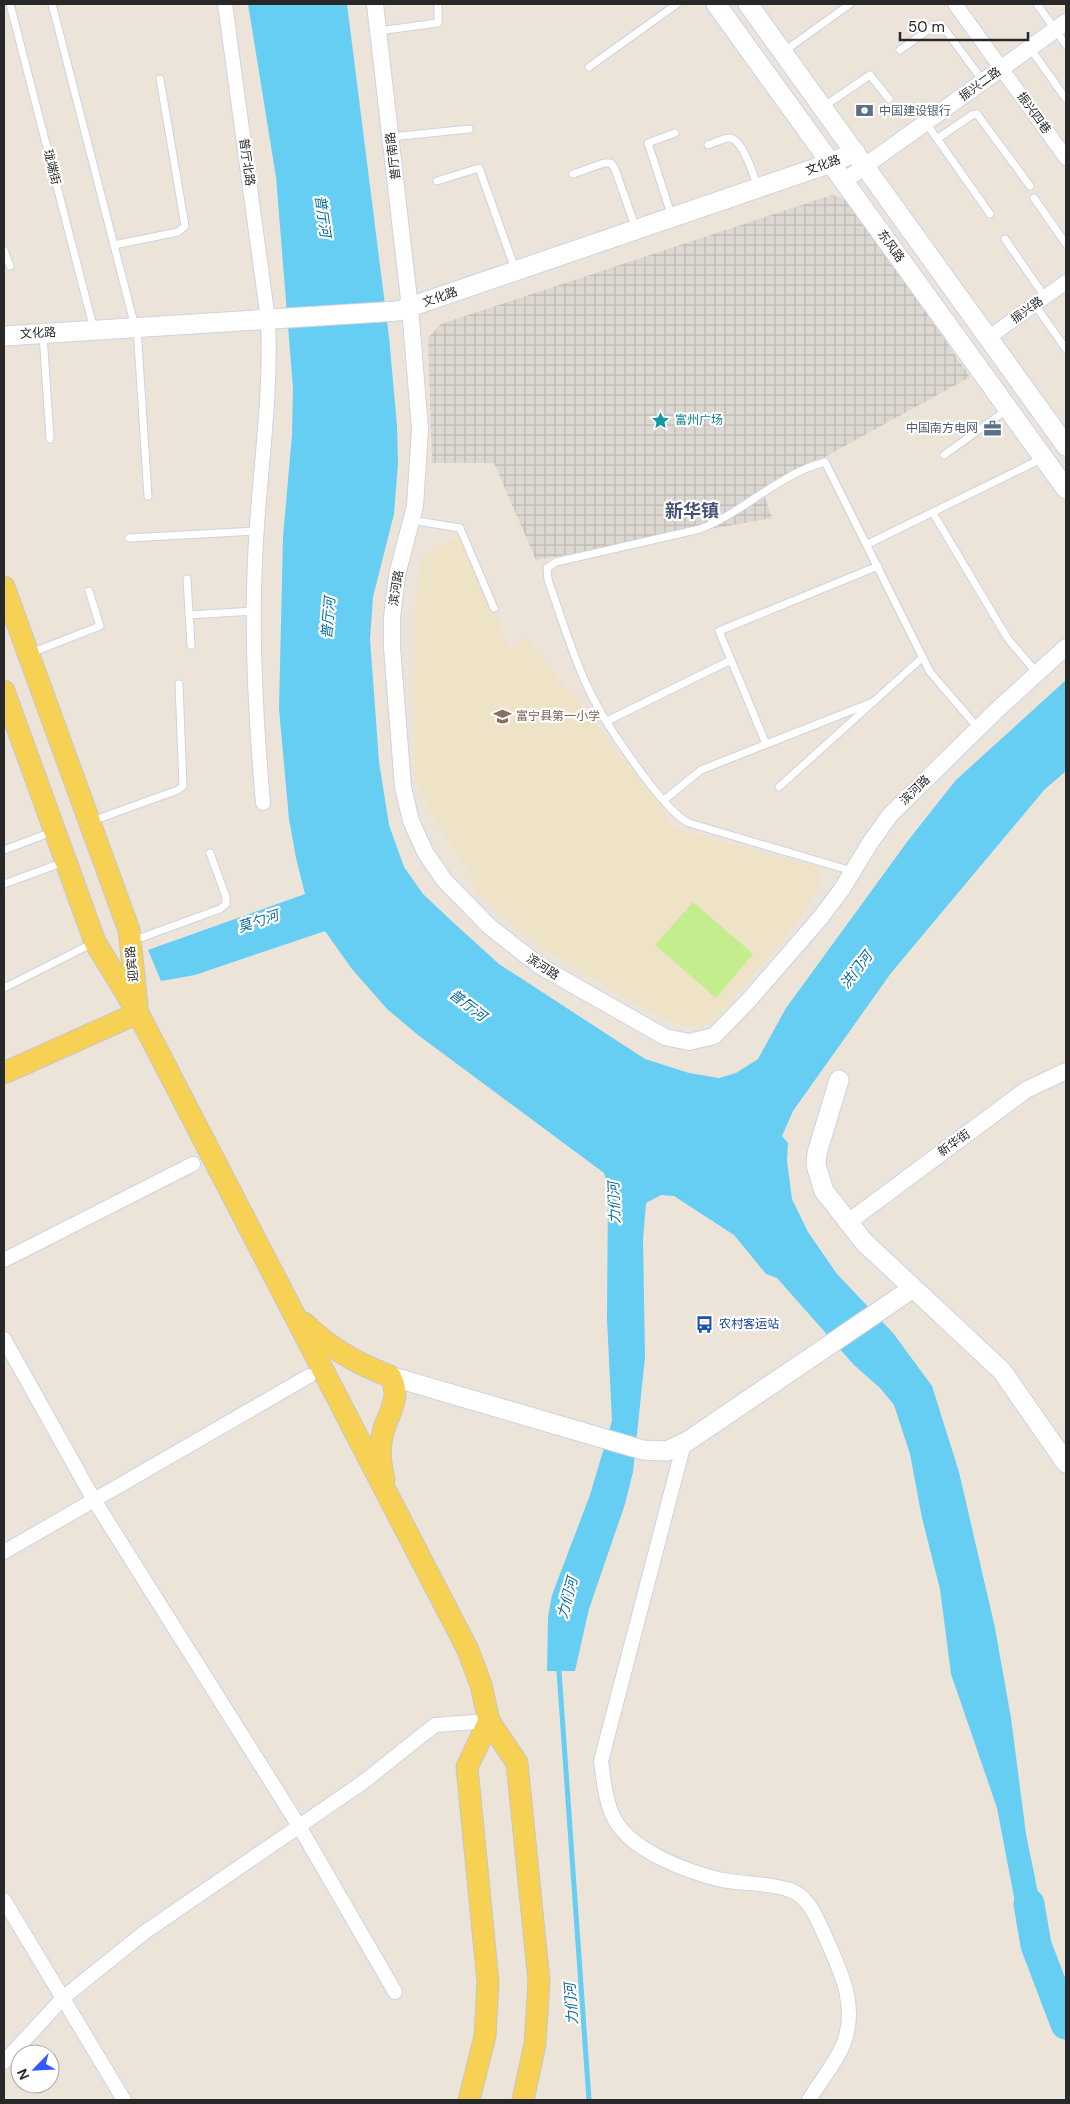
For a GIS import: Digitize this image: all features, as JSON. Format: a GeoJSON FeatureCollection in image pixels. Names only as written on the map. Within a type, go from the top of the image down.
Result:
{"type":"FeatureCollection","features":[{"type":"Feature","properties":{"kind":"main road","name":"东风路"},"geometry":{"type":"LineString","coordinates":[[716,4],[1066,489]]}},
{"type":"Feature","properties":{"kind":"main road","name":"东风路"},"geometry":{"type":"LineString","coordinates":[[754,6],[783,52],[1066,446]]}},
{"type":"Feature","properties":{"kind":"main road","name":"文化路"},"geometry":{"type":"LineString","coordinates":[[4,336],[386,313],[410,308],[831,163],[860,159]]}},
{"type":"Feature","properties":{"kind":"main road","name":"迎宾路"},"geometry":{"type":"LineString","coordinates":[[4,590],[129,930],[138,1013]]}},
{"type":"Feature","properties":{"kind":"main road","name":"迎宾路"},"geometry":{"type":"LineString","coordinates":[[4,691],[95,942],[138,1013]]}},
{"type":"Feature","properties":{"kind":"main road"},"geometry":{"type":"LineString","coordinates":[[4,1073],[138,1013],[471,1659],[481,1685],[489,1721],[517,1762],[537,1950],[538,2012],[535,2044],[523,2100]]}},
{"type":"Feature","properties":{"kind":"main road"},"geometry":{"type":"LineString","coordinates":[[839,1080],[822,1132],[816,1166],[824,1191],[847,1223],[1002,1371],[1066,1463]]}},
{"type":"Feature","properties":{"kind":"main road"},"geometry":{"type":"LineString","coordinates":[[292,1310],[323,1340],[357,1363],[390,1376],[643,1450],[667,1451],[688,1441],[913,1288]]}},
{"type":"Feature","properties":{"kind":"main road"},"geometry":{"type":"LineString","coordinates":[[332,1388],[341,1372],[357,1363]]}},
{"type":"Feature","properties":{"kind":"main road"},"geometry":{"type":"LineString","coordinates":[[351,1426],[370,1428],[386,1419],[392,1412],[396,1394],[390,1376]]}},
{"type":"Feature","properties":{"kind":"main road"},"geometry":{"type":"LineString","coordinates":[[390,1500],[383,1476],[380,1452],[383,1431],[398,1402],[406,1394],[427,1387]]}},
{"type":"Feature","properties":{"kind":"main road"},"geometry":{"type":"LineString","coordinates":[[469,2100],[485,2036],[488,1982],[466,1768],[489,1721]]}},
{"type":"Feature","properties":{"kind":"street","name":"普厅北路"},"geometry":{"type":"LineString","coordinates":[[225,4],[268,320],[270,388],[257,531],[255,611],[258,743],[263,803]]}},
{"type":"Feature","properties":{"kind":"street","name":"普厅南路"},"geometry":{"type":"LineString","coordinates":[[375,4],[410,308]]}},
{"type":"Feature","properties":{"kind":"street","name":"振兴四巷"},"geometry":{"type":"LineString","coordinates":[[955,4],[1066,158]]}},
{"type":"Feature","properties":{"kind":"street","name":"振兴二路"},"geometry":{"type":"LineString","coordinates":[[844,181],[860,159],[925,123],[1061,26]]}},
{"type":"Feature","properties":{"kind":"street","name":"振兴路"},"geometry":{"type":"LineString","coordinates":[[988,338],[1066,282]]}},
{"type":"Feature","properties":{"kind":"street","name":"滨河路"},"geometry":{"type":"LineString","coordinates":[[410,308],[420,429],[417,491],[412,520],[396,583],[391,632],[406,805],[417,837],[434,866],[466,904],[514,948],[568,983],[665,1037],[681,1042],[698,1042],[721,1032],[821,917],[890,815],[978,728],[1066,647]]}},
{"type":"Feature","properties":{"kind":"street","name":"新华街"},"geometry":{"type":"LineString","coordinates":[[847,1223],[1026,1090],[1066,1071]]}},
{"type":"Feature","properties":{"kind":"street"},"geometry":{"type":"LineString","coordinates":[[4,1260],[193,1164]]}},
{"type":"Feature","properties":{"kind":"street"},"geometry":{"type":"LineString","coordinates":[[4,1339],[94,1500],[299,1826],[395,1992]]}},
{"type":"Feature","properties":{"kind":"street"},"geometry":{"type":"LineString","coordinates":[[4,1552],[309,1376]]}},
{"type":"Feature","properties":{"kind":"street"},"geometry":{"type":"LineString","coordinates":[[683,1447],[601,1761],[606,1794],[616,1821],[636,1842],[678,1867],[723,1880],[791,1890],[806,1901],[816,1916],[845,1980],[851,2013],[843,2046],[808,2100]]}},
{"type":"Feature","properties":{"kind":"street"},"geometry":{"type":"LineString","coordinates":[[4,2062],[64,1997],[145,1932],[362,1783],[434,1725],[489,1721]]}},
{"type":"Feature","properties":{"kind":"street"},"geometry":{"type":"LineString","coordinates":[[4,1900],[64,1997],[124,2100]]}},
{"type":"Feature","properties":{"kind":"lane","name":"珑端街"},"geometry":{"type":"LineString","coordinates":[[10,4],[94,330]]}},
{"type":"Feature","properties":{"kind":"lane"},"geometry":{"type":"LineString","coordinates":[[52,4],[136,328],[148,496]]}},
{"type":"Feature","properties":{"kind":"lane"},"geometry":{"type":"LineString","coordinates":[[378,31],[433,25],[438,22],[439,18],[438,4]]}},
{"type":"Feature","properties":{"kind":"lane"},"geometry":{"type":"LineString","coordinates":[[589,67],[677,4]]}},
{"type":"Feature","properties":{"kind":"lane"},"geometry":{"type":"LineString","coordinates":[[783,52],[850,4]]}},
{"type":"Feature","properties":{"kind":"lane"},"geometry":{"type":"LineString","coordinates":[[1037,4],[1061,26],[1066,45]]}},
{"type":"Feature","properties":{"kind":"lane"},"geometry":{"type":"LineString","coordinates":[[900,50],[935,25],[941,24],[983,82]]}},
{"type":"Feature","properties":{"kind":"lane"},"geometry":{"type":"LineString","coordinates":[[1030,48],[1066,99]]}},
{"type":"Feature","properties":{"kind":"lane"},"geometry":{"type":"LineString","coordinates":[[823,108],[870,75],[889,99]]}},
{"type":"Feature","properties":{"kind":"lane"},"geometry":{"type":"LineString","coordinates":[[114,245],[178,232],[185,226],[160,79]]}},
{"type":"Feature","properties":{"kind":"lane"},"geometry":{"type":"LineString","coordinates":[[937,139],[972,114],[978,114],[1030,186]]}},
{"type":"Feature","properties":{"kind":"lane"},"geometry":{"type":"LineString","coordinates":[[925,123],[990,214]]}},
{"type":"Feature","properties":{"kind":"lane"},"geometry":{"type":"LineString","coordinates":[[390,138],[468,129]]}},
{"type":"Feature","properties":{"kind":"lane"},"geometry":{"type":"LineString","coordinates":[[672,218],[648,143],[675,133]]}},
{"type":"Feature","properties":{"kind":"lane"},"geometry":{"type":"LineString","coordinates":[[708,145],[726,139],[735,141],[747,159],[758,188]]}},
{"type":"Feature","properties":{"kind":"lane"},"geometry":{"type":"LineString","coordinates":[[573,174],[604,163],[611,163],[636,230]]}},
{"type":"Feature","properties":{"kind":"lane"},"geometry":{"type":"LineString","coordinates":[[436,181],[479,168],[516,271]]}},
{"type":"Feature","properties":{"kind":"lane"},"geometry":{"type":"LineString","coordinates":[[1034,198],[1066,244]]}},
{"type":"Feature","properties":{"kind":"lane"},"geometry":{"type":"LineString","coordinates":[[1005,239],[1066,349]]}},
{"type":"Feature","properties":{"kind":"lane"},"geometry":{"type":"LineString","coordinates":[[4,250],[10,266]]}},
{"type":"Feature","properties":{"kind":"lane"},"geometry":{"type":"LineString","coordinates":[[43,333],[50,439]]}},
{"type":"Feature","properties":{"kind":"lane"},"geometry":{"type":"LineString","coordinates":[[944,455],[1008,409]]}},
{"type":"Feature","properties":{"kind":"lane"},"geometry":{"type":"LineString","coordinates":[[868,544],[1044,458]]}},
{"type":"Feature","properties":{"kind":"lane"},"geometry":{"type":"LineString","coordinates":[[853,872],[683,820],[647,781],[590,692],[582,675],[548,580],[548,568],[551,564],[700,529],[728,516],[759,494],[825,462],[868,544],[923,657],[940,686],[978,728]]}},
{"type":"Feature","properties":{"kind":"lane"},"geometry":{"type":"LineString","coordinates":[[933,512],[1008,638],[1037,673]]}},
{"type":"Feature","properties":{"kind":"lane"},"geometry":{"type":"LineString","coordinates":[[412,520],[460,528],[494,608]]}},
{"type":"Feature","properties":{"kind":"lane"},"geometry":{"type":"LineString","coordinates":[[129,538],[257,531]]}},
{"type":"Feature","properties":{"kind":"lane"},"geometry":{"type":"LineString","coordinates":[[766,744],[719,631],[878,566]]}},
{"type":"Feature","properties":{"kind":"lane"},"geometry":{"type":"LineString","coordinates":[[187,579],[191,645]]}},
{"type":"Feature","properties":{"kind":"lane"},"geometry":{"type":"LineString","coordinates":[[28,654],[100,626],[88,591]]}},
{"type":"Feature","properties":{"kind":"lane"},"geometry":{"type":"LineString","coordinates":[[189,615],[255,611]]}},
{"type":"Feature","properties":{"kind":"lane"},"geometry":{"type":"LineString","coordinates":[[779,787],[923,657]]}},
{"type":"Feature","properties":{"kind":"lane"},"geometry":{"type":"LineString","coordinates":[[607,721],[731,660]]}},
{"type":"Feature","properties":{"kind":"lane"},"geometry":{"type":"LineString","coordinates":[[90,822],[178,790],[183,786],[179,684]]}},
{"type":"Feature","properties":{"kind":"lane"},"geometry":{"type":"LineString","coordinates":[[664,800],[696,772],[874,702]]}},
{"type":"Feature","properties":{"kind":"lane"},"geometry":{"type":"LineString","coordinates":[[4,850],[55,832]]}},
{"type":"Feature","properties":{"kind":"lane"},"geometry":{"type":"LineString","coordinates":[[130,942],[220,909],[226,904],[226,897],[210,853]]}},
{"type":"Feature","properties":{"kind":"lane"},"geometry":{"type":"LineString","coordinates":[[4,884],[66,862]]}},
{"type":"Feature","properties":{"kind":"lane"},"geometry":{"type":"LineString","coordinates":[[4,988],[95,942]]}},
{"type":"Feature","properties":{"kind":"shaded area","name":"富州广场"},"geometry":{"type":"Polygon","coordinates":[[[832,195],[851,202],[970,377],[763,491],[772,518],[536,560],[494,463],[432,463],[428,338],[441,324],[832,195]]]}},
{"type":"Feature","properties":{"kind":"shaded area","name":"富宁县第一小学"},"geometry":{"type":"Polygon","coordinates":[[[466,532],[509,650],[525,637],[663,807],[670,827],[821,868],[819,887],[799,919],[714,1022],[702,1026],[681,1025],[630,1001],[543,948],[473,890],[470,872],[432,816],[415,782],[414,625],[421,558],[466,532]]]}},
{"type":"Feature","properties":{"kind":"green space"},"geometry":{"type":"Polygon","coordinates":[[[693,902],[753,954],[716,998],[655,945],[693,902]]]}},
{"type":"Feature","properties":{"kind":"water"},"geometry":{"type":"Polygon","coordinates":[[[248,4],[347,4],[389,337],[397,426],[398,464],[394,514],[373,597],[370,639],[379,762],[389,825],[404,867],[423,894],[499,964],[645,1059],[689,1073],[719,1078],[736,1073],[758,1059],[786,1008],[910,838],[956,780],[1066,680],[1066,771],[1045,789],[891,973],[793,1111],[782,1136],[788,1143],[787,1161],[792,1199],[808,1232],[837,1274],[893,1333],[932,1386],[959,1472],[995,1628],[1011,1718],[1026,1834],[1048,1942],[1024,1949],[997,1808],[951,1674],[940,1589],[922,1518],[910,1454],[894,1405],[880,1388],[854,1365],[777,1278],[766,1274],[734,1235],[674,1196],[661,1195],[646,1203],[643,1240],[645,1357],[633,1472],[625,1504],[589,1609],[575,1671],[547,1671],[548,1617],[552,1595],[590,1495],[612,1421],[607,1319],[608,1186],[604,1173],[418,1035],[387,1009],[352,969],[325,931],[195,975],[161,981],[148,950],[305,894],[289,819],[279,709],[283,537],[292,435],[293,388],[276,177],[248,4]]]}},
{"type":"Feature","properties":{"kind":"waterway","name":"力们河"},"geometry":{"type":"LineString","coordinates":[[561,1665],[559,1671],[589,2100]]}},
{"type":"Feature","properties":{"kind":"waterway"},"geometry":{"type":"LineString","coordinates":[[1029,1904],[1036,1945],[1066,2024]]}},
{"type":"Feature","properties":{"kind":"place","name":"中国建设银行"},"geometry":{"type":"Point","coordinates":[865,111]}},
{"type":"Feature","properties":{"kind":"place","name":"富州广场"},"geometry":{"type":"Point","coordinates":[661,420]}},
{"type":"Feature","properties":{"kind":"place","name":"中国南方电网"},"geometry":{"type":"Point","coordinates":[992,428]}},
{"type":"Feature","properties":{"kind":"place","name":"富宁县第一小学"},"geometry":{"type":"Point","coordinates":[502,716]}},
{"type":"Feature","properties":{"kind":"place","name":"农村客运站"},"geometry":{"type":"Point","coordinates":[705,1324]}},
{"type":"Feature","properties":{"kind":"district","name":"新华镇"},"geometry":{"type":"Point","coordinates":[692,511]}},
{"type":"Feature","properties":{"kind":"water label","name":"普厅河"},"geometry":{"type":"Point","coordinates":[323,216]}},
{"type":"Feature","properties":{"kind":"water label","name":"普厅河"},"geometry":{"type":"Point","coordinates":[328,618]}},
{"type":"Feature","properties":{"kind":"water label","name":"莫勺河"},"geometry":{"type":"Point","coordinates":[258,921]}},
{"type":"Feature","properties":{"kind":"water label","name":"洪门河"},"geometry":{"type":"Point","coordinates":[856,970]}},
{"type":"Feature","properties":{"kind":"water label","name":"普厅河"},"geometry":{"type":"Point","coordinates":[468,1005]}}]}
